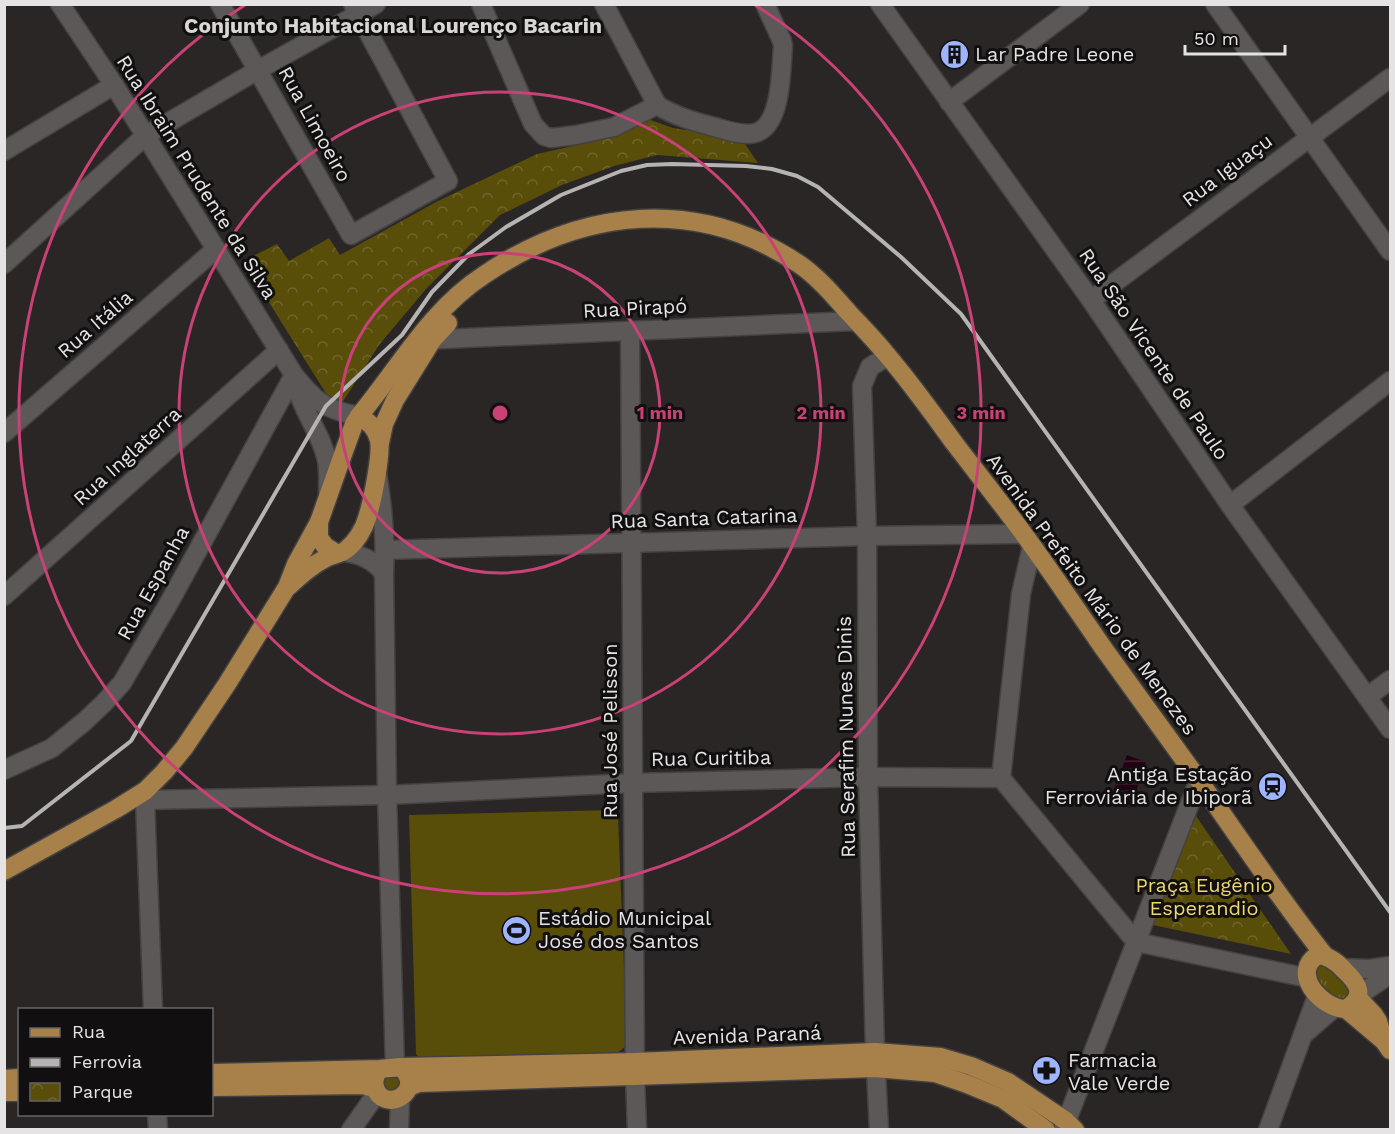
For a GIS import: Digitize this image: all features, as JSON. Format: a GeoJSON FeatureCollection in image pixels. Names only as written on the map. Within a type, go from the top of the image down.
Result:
{"type":"FeatureCollection","features":[{"type":"Feature","properties":{"kind":"main road","name":"Avenida Prefeito Mário de Menezes"},"geometry":{"type":"LineString","coordinates":[[340,552],[357,540],[367,519],[384,424],[394,400],[425,340],[447,304],[482,275],[524,251],[562,234],[594,224],[631,218],[673,219],[721,226],[763,243],[802,265],[888,356],[1028,540],[1199,780],[1296,919],[1314,965]]}},
{"type":"Feature","properties":{"kind":"main road","name":"Avenida Prefeito Mário de Menezes"},"geometry":{"type":"LineString","coordinates":[[319,522],[354,424],[380,390],[425,340]]}},
{"type":"Feature","properties":{"kind":"main road"},"geometry":{"type":"LineString","coordinates":[[359,416],[370,423],[380,443]]}},
{"type":"Feature","properties":{"kind":"main road"},"geometry":{"type":"LineString","coordinates":[[319,522],[319,538],[325,546],[340,552]]}},
{"type":"Feature","properties":{"kind":"main road"},"geometry":{"type":"LineString","coordinates":[[4,871],[116,809],[145,796],[184,748],[227,684],[287,587],[296,564],[319,522]]}},
{"type":"Feature","properties":{"kind":"main road"},"geometry":{"type":"LineString","coordinates":[[287,587],[326,557],[340,552]]}},
{"type":"Feature","properties":{"kind":"main road"},"geometry":{"type":"LineString","coordinates":[[4,857],[38,852]]}},
{"type":"Feature","properties":{"kind":"main road"},"geometry":{"type":"LineString","coordinates":[[1349,1003],[1358,988],[1355,981],[1336,962],[1314,965],[1310,985],[1317,996],[1349,1003],[1387,1046]]}},
{"type":"Feature","properties":{"kind":"main road","name":"Avenida Paraná"},"geometry":{"type":"LineString","coordinates":[[213,1087],[362,1085],[376,1090],[385,1099],[390,1100],[418,1083],[635,1069],[941,1058],[971,1066],[1008,1082],[1068,1127]]}},
{"type":"Feature","properties":{"kind":"main road","name":"Avenida Paraná"},"geometry":{"type":"LineString","coordinates":[[875,1060],[935,1073],[968,1084],[1003,1099],[1046,1130]]}},
{"type":"Feature","properties":{"kind":"main road"},"geometry":{"type":"LineString","coordinates":[[376,1090],[374,1078],[392,1068],[408,1076],[404,1093]]}},
{"type":"Feature","properties":{"kind":"main road","name":"Avenida Paraná"},"geometry":{"type":"LineString","coordinates":[[213,1073],[392,1068],[635,1069]]}},
{"type":"Feature","properties":{"kind":"street","name":"Rua Ibraim Prudente da Silva"},"geometry":{"type":"LineString","coordinates":[[60,4],[114,85],[294,375],[311,396],[326,406],[359,416]]}},
{"type":"Feature","properties":{"kind":"street","name":"Rua Limoeiro"},"geometry":{"type":"LineString","coordinates":[[220,4],[351,235],[448,181],[356,9]]}},
{"type":"Feature","properties":{"kind":"street"},"geometry":{"type":"LineString","coordinates":[[4,264],[145,136],[356,9],[376,4]]}},
{"type":"Feature","properties":{"kind":"street"},"geometry":{"type":"LineString","coordinates":[[481,4],[533,124],[544,136],[551,138],[576,135],[614,127],[657,105]]}},
{"type":"Feature","properties":{"kind":"street"},"geometry":{"type":"LineString","coordinates":[[604,4],[657,105],[683,118],[744,133],[756,133],[765,128],[776,110],[783,46],[765,4]]}},
{"type":"Feature","properties":{"kind":"street","name":"Rua São Vicente de Paulo"},"geometry":{"type":"LineString","coordinates":[[880,4],[1091,300],[1230,505],[1390,729]]}},
{"type":"Feature","properties":{"kind":"street"},"geometry":{"type":"LineString","coordinates":[[949,102],[1080,4]]}},
{"type":"Feature","properties":{"kind":"street"},"geometry":{"type":"LineString","coordinates":[[1215,4],[1390,251]]}},
{"type":"Feature","properties":{"kind":"street","name":"Rua Iguaçu"},"geometry":{"type":"LineString","coordinates":[[1091,300],[1390,78]]}},
{"type":"Feature","properties":{"kind":"street"},"geometry":{"type":"LineString","coordinates":[[4,152],[114,85]]}},
{"type":"Feature","properties":{"kind":"street","name":"Rua Itália"},"geometry":{"type":"LineString","coordinates":[[4,433],[216,249]]}},
{"type":"Feature","properties":{"kind":"street","name":"Rua Pirapó"},"geometry":{"type":"LineString","coordinates":[[425,340],[856,321]]}},
{"type":"Feature","properties":{"kind":"street","name":"Rua José Pelisson"},"geometry":{"type":"LineString","coordinates":[[630,331],[637,1130]]}},
{"type":"Feature","properties":{"kind":"street","name":"Rua Inglaterra"},"geometry":{"type":"LineString","coordinates":[[4,596],[279,350]]}},
{"type":"Feature","properties":{"kind":"street","name":"Rua Serafim Nunes Dinis"},"geometry":{"type":"LineString","coordinates":[[879,1130],[875,1060],[868,777],[867,536],[862,386],[870,366],[888,356]]}},
{"type":"Feature","properties":{"kind":"street","name":"Rua Ibraim Prudente da Silva"},"geometry":{"type":"LineString","coordinates":[[294,375],[300,401],[321,442],[327,461],[328,497]]}},
{"type":"Feature","properties":{"kind":"street","name":"Rua Espanha"},"geometry":{"type":"LineString","coordinates":[[4,770],[52,748],[85,721],[122,683],[170,602],[294,375]]}},
{"type":"Feature","properties":{"kind":"street"},"geometry":{"type":"LineString","coordinates":[[1230,505],[1390,381]]}},
{"type":"Feature","properties":{"kind":"street"},"geometry":{"type":"LineString","coordinates":[[377,473],[383,507],[385,550],[392,1068]]}},
{"type":"Feature","properties":{"kind":"street","name":"Rua Santa Catarina"},"geometry":{"type":"LineString","coordinates":[[385,550],[867,536],[1028,540]]}},
{"type":"Feature","properties":{"kind":"street"},"geometry":{"type":"LineString","coordinates":[[1028,540],[1001,778],[1136,942],[1314,965]]}},
{"type":"Feature","properties":{"kind":"street"},"geometry":{"type":"LineString","coordinates":[[340,552],[357,554],[369,559],[384,573]]}},
{"type":"Feature","properties":{"kind":"street"},"geometry":{"type":"LineString","coordinates":[[1367,697],[1390,680]]}},
{"type":"Feature","properties":{"kind":"street","name":"Rua Curitiba"},"geometry":{"type":"LineString","coordinates":[[145,796],[387,795],[633,783],[868,777],[1001,778]]}},
{"type":"Feature","properties":{"kind":"street"},"geometry":{"type":"LineString","coordinates":[[1068,1127],[1199,780]]}},
{"type":"Feature","properties":{"kind":"street"},"geometry":{"type":"LineString","coordinates":[[145,796],[153,1008]]}},
{"type":"Feature","properties":{"kind":"street"},"geometry":{"type":"LineString","coordinates":[[1342,968],[1370,969],[1390,966]]}},
{"type":"Feature","properties":{"kind":"street"},"geometry":{"type":"LineString","coordinates":[[1303,1036],[1390,974]]}},
{"type":"Feature","properties":{"kind":"street"},"geometry":{"type":"LineString","coordinates":[[1268,1130],[1317,996]]}},
{"type":"Feature","properties":{"kind":"street"},"geometry":{"type":"LineString","coordinates":[[351,1130],[376,1090]]}},
{"type":"Feature","properties":{"kind":"street"},"geometry":{"type":"LineString","coordinates":[[399,1130],[404,1093]]}},
{"type":"Feature","properties":{"kind":"green space"},"geometry":{"type":"Polygon","coordinates":[[[645,118],[673,128],[723,136],[745,144],[758,163],[657,155],[614,166],[562,185],[500,215],[426,289],[379,345],[337,411],[243,261],[277,244],[289,261],[329,238],[340,255],[436,202],[537,154],[600,140],[645,118]]]}},
{"type":"Feature","properties":{"kind":"green space","name":"Estádio Municipal José dos Santos"},"geometry":{"type":"Polygon","coordinates":[[[614,810],[618,815],[627,1045],[615,1055],[422,1061],[416,1054],[409,815],[614,810]]]}},
{"type":"Feature","properties":{"kind":"green space","name":"Praça Eugênio Esperandio"},"geometry":{"type":"Polygon","coordinates":[[[1196,816],[1291,954],[1148,924],[1196,816]]]}},
{"type":"Feature","properties":{"kind":"green space"},"geometry":{"type":"Polygon","coordinates":[[[1324,964],[1347,983],[1350,994],[1342,1001],[1320,991],[1314,972],[1318,966],[1324,964]]]}},
{"type":"Feature","properties":{"kind":"green space"},"geometry":{"type":"Polygon","coordinates":[[[396,1072],[403,1084],[389,1094],[380,1079],[396,1072]]]}},
{"type":"Feature","properties":{"kind":"shaded area"},"geometry":{"type":"Polygon","coordinates":[[[1127,755],[1146,762],[1130,808],[1110,801],[1127,755]]]}},
{"type":"Feature","properties":{"kind":"railway"},"geometry":{"type":"LineString","coordinates":[[4,828],[22,826],[131,741],[326,406],[402,335],[432,292],[469,254],[506,227],[561,195],[621,171],[647,165],[746,166],[772,169],[797,176],[818,187],[901,257],[961,314],[1390,912]]}},
{"type":"Feature","properties":{"kind":"place","name":"Lar Padre Leone"},"geometry":{"type":"Point","coordinates":[954,54]}},
{"type":"Feature","properties":{"kind":"place","name":"Antiga Estação Ferroviária de Ibiporã"},"geometry":{"type":"Point","coordinates":[1273,786]}},
{"type":"Feature","properties":{"kind":"place","name":"Estádio Municipal José dos Santos"},"geometry":{"type":"Point","coordinates":[517,930]}},
{"type":"Feature","properties":{"kind":"place","name":"Farmacia Vale Verde"},"geometry":{"type":"Point","coordinates":[1047,1071]}},
{"type":"Feature","properties":{"kind":"district","name":"Conjunto Habitacional Lourenço Bacarin"},"geometry":{"type":"Point","coordinates":[393,25]}}]}
